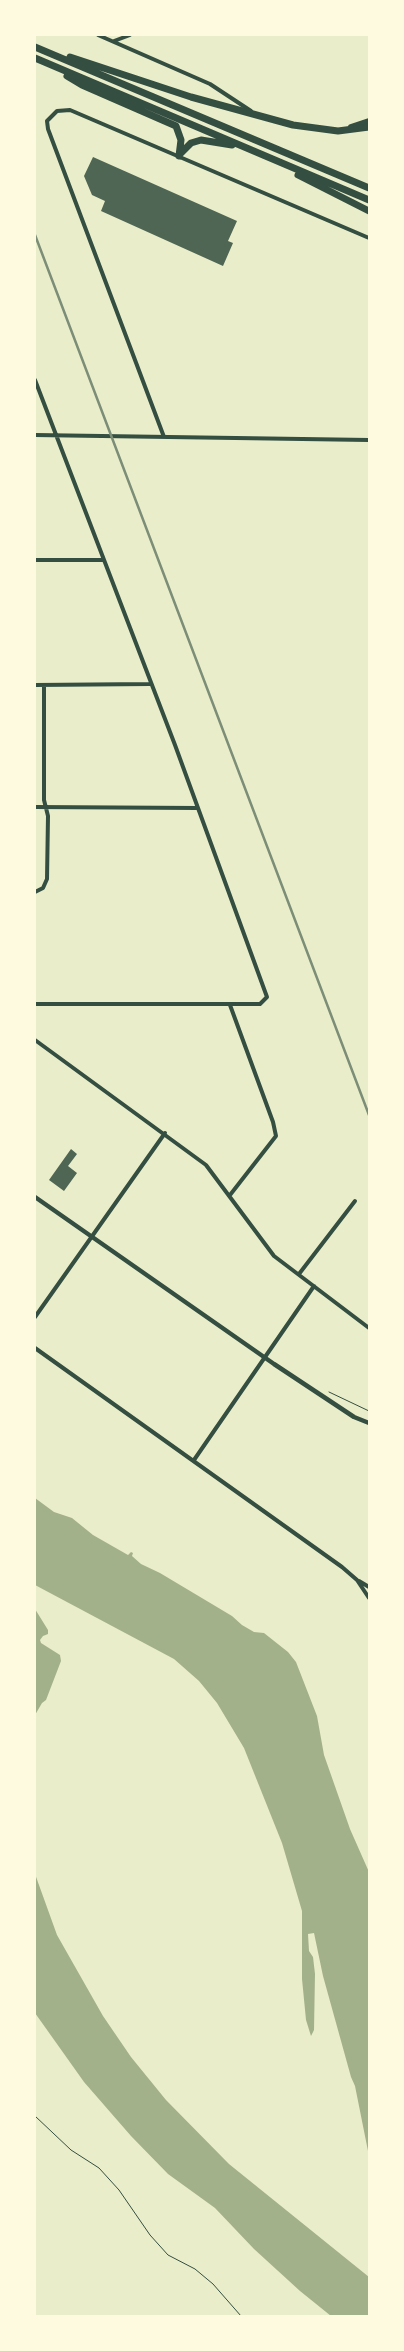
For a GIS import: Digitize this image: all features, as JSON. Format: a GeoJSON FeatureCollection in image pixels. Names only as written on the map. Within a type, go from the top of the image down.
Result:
{"type":"FeatureCollection","features":[{"type":"Feature","properties":{"kind":"highway"},"geometry":{"type":"LineString","coordinates":[[35,46],[169,90],[259,116],[302,126],[338,131],[369,127]]}},
{"type":"Feature","properties":{"kind":"highway"},"geometry":{"type":"LineString","coordinates":[[35,46],[369,188]]}},
{"type":"Feature","properties":{"kind":"highway"},"geometry":{"type":"LineString","coordinates":[[35,58],[369,200]]}},
{"type":"Feature","properties":{"kind":"highway"},"geometry":{"type":"LineString","coordinates":[[50,64],[82,85],[174,125],[178,128],[181,140],[179,156]]}},
{"type":"Feature","properties":{"kind":"highway"},"geometry":{"type":"LineString","coordinates":[[338,131],[369,121]]}},
{"type":"Feature","properties":{"kind":"highway"},"geometry":{"type":"LineString","coordinates":[[179,156],[191,143],[201,140],[247,148]]}},
{"type":"Feature","properties":{"kind":"highway"},"geometry":{"type":"LineString","coordinates":[[260,154],[369,211]]}},
{"type":"Feature","properties":{"kind":"street"},"geometry":{"type":"LineString","coordinates":[[98,35],[210,84],[259,116]]}},
{"type":"Feature","properties":{"kind":"street"},"geometry":{"type":"LineString","coordinates":[[114,42],[130,35]]}},
{"type":"Feature","properties":{"kind":"street"},"geometry":{"type":"LineString","coordinates":[[164,437],[48,129],[47,121],[57,111],[70,110],[369,238]]}},
{"type":"Feature","properties":{"kind":"street"},"geometry":{"type":"LineString","coordinates":[[35,380],[267,996],[260,1004],[35,1004]]}},
{"type":"Feature","properties":{"kind":"street"},"geometry":{"type":"LineString","coordinates":[[35,435],[369,440]]}},
{"type":"Feature","properties":{"kind":"street"},"geometry":{"type":"LineString","coordinates":[[35,560],[104,560]]}},
{"type":"Feature","properties":{"kind":"street"},"geometry":{"type":"LineString","coordinates":[[35,685],[150,684]]}},
{"type":"Feature","properties":{"kind":"street"},"geometry":{"type":"LineString","coordinates":[[35,892],[43,888],[48,879],[44,685]]}},
{"type":"Feature","properties":{"kind":"street"},"geometry":{"type":"LineString","coordinates":[[35,808],[197,808]]}},
{"type":"Feature","properties":{"kind":"street"},"geometry":{"type":"LineString","coordinates":[[230,1005],[273,1122],[276,1136],[230,1195]]}},
{"type":"Feature","properties":{"kind":"street"},"geometry":{"type":"LineString","coordinates":[[35,1040],[165,1133],[206,1165],[274,1256],[369,1328]]}},
{"type":"Feature","properties":{"kind":"street"},"geometry":{"type":"LineString","coordinates":[[35,1317],[165,1133]]}},
{"type":"Feature","properties":{"kind":"street"},"geometry":{"type":"LineString","coordinates":[[35,1197],[265,1357],[369,1424]]}},
{"type":"Feature","properties":{"kind":"street"},"geometry":{"type":"LineString","coordinates":[[299,1274],[355,1201]]}},
{"type":"Feature","properties":{"kind":"street"},"geometry":{"type":"LineString","coordinates":[[194,1460],[314,1286]]}},
{"type":"Feature","properties":{"kind":"street"},"geometry":{"type":"LineString","coordinates":[[35,1348],[369,1587]]}},
{"type":"Feature","properties":{"kind":"street"},"geometry":{"type":"LineString","coordinates":[[357,1580],[369,1598]]}},
{"type":"Feature","properties":{"kind":"path"},"geometry":{"type":"LineString","coordinates":[[346,1399],[369,1411]]}},
{"type":"Feature","properties":{"kind":"path"},"geometry":{"type":"LineString","coordinates":[[35,2116],[71,2150],[99,2168],[119,2190],[150,2236],[168,2255],[195,2269],[213,2284],[241,2316]]}},
{"type":"Feature","properties":{"kind":"shaded area"},"geometry":{"type":"Polygon","coordinates":[[[35,1498],[54,1512],[72,1518],[93,1535],[128,1555],[131,1552],[133,1553],[132,1556],[141,1564],[160,1573],[232,1616],[242,1625],[254,1632],[264,1633],[288,1652],[296,1662],[317,1716],[324,1755],[350,1829],[369,1872],[369,2156],[355,2086],[323,1976],[314,1933],[308,1934],[309,1951],[313,1957],[315,1974],[314,2030],[311,2036],[306,2020],[302,1979],[302,1911],[282,1843],[244,1748],[217,1703],[199,1681],[174,1659],[35,1585],[35,1498]]]}},
{"type":"Feature","properties":{"kind":"shaded area"},"geometry":{"type":"Polygon","coordinates":[[[35,1609],[48,1630],[48,1634],[40,1640],[41,1643],[60,1655],[61,1661],[46,1700],[35,1715],[35,1609]]]}},
{"type":"Feature","properties":{"kind":"shaded area"},"geometry":{"type":"Polygon","coordinates":[[[35,1874],[57,1935],[103,2016],[131,2057],[166,2100],[229,2164],[369,2277],[369,2316],[331,2316],[300,2291],[254,2249],[215,2208],[168,2174],[131,2136],[84,2082],[35,2013],[35,1874]]]}},
{"type":"Feature","properties":{"kind":"building"},"geometry":{"type":"Polygon","coordinates":[[[93,157],[237,221],[228,241],[233,243],[223,266],[101,211],[105,201],[92,195],[84,176],[93,157]]]}},
{"type":"Feature","properties":{"kind":"building"},"geometry":{"type":"Polygon","coordinates":[[[71,1149],[77,1154],[68,1166],[77,1173],[64,1191],[49,1180],[71,1149]]]}},
{"type":"Feature","properties":{"kind":"railway"},"geometry":{"type":"LineString","coordinates":[[35,235],[369,1115]]}}]}
